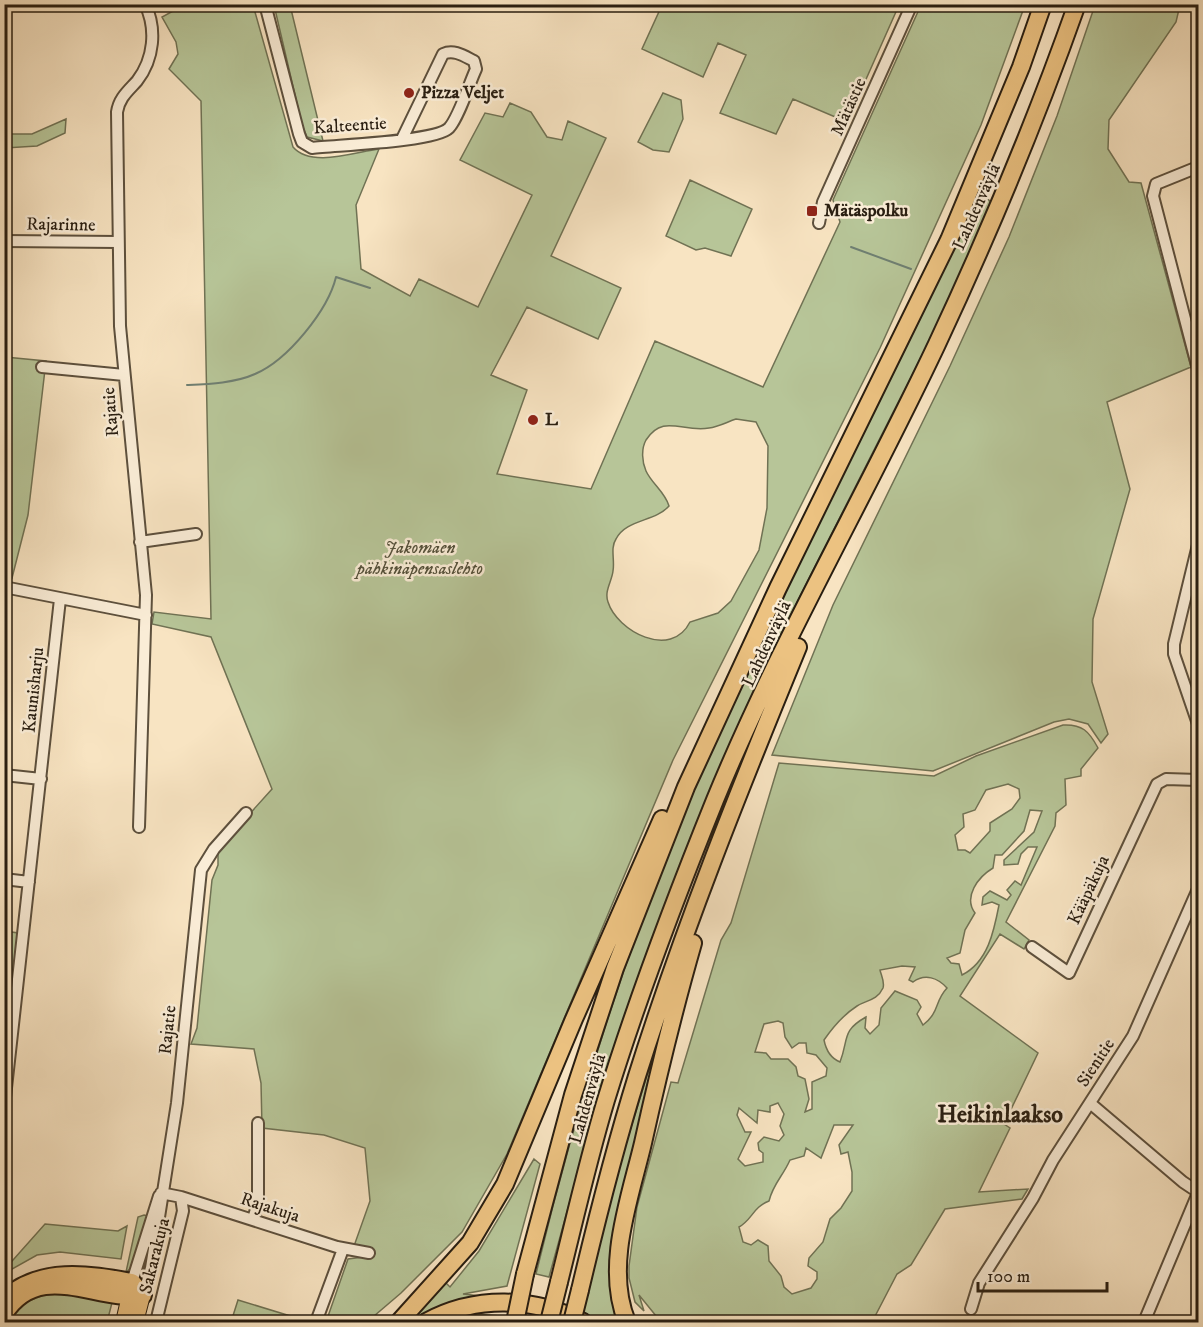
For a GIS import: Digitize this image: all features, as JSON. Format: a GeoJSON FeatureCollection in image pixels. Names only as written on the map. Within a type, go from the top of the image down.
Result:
{"type":"FeatureCollection","features":[{"type":"Feature","properties":{"kind":"highway","name":"Lahdenväylä"},"geometry":{"type":"LineString","coordinates":[[515,1323],[525,1274],[573,1095],[615,968],[686,788],[723,704],[949,240],[1021,67],[1043,4]]}},
{"type":"Feature","properties":{"kind":"highway","name":"Lahdenväylä"},"geometry":{"type":"LineString","coordinates":[[549,1323],[605,1103],[648,974],[716,798],[831,557],[936,346],[983,243],[1047,89],[1077,4]]}},
{"type":"Feature","properties":{"kind":"highway"},"geometry":{"type":"LineString","coordinates":[[572,1323],[606,1183],[637,1076],[733,806],[814,609],[831,557]]}},
{"type":"Feature","properties":{"kind":"highway"},"geometry":{"type":"LineString","coordinates":[[399,1323],[470,1243],[506,1184],[574,1018],[677,786],[723,704]]}},
{"type":"Feature","properties":{"kind":"highway"},"geometry":{"type":"LineString","coordinates":[[627,1323],[619,1283],[621,1238],[662,1054],[733,806]]}},
{"type":"Feature","properties":{"kind":"highway"},"geometry":{"type":"LineString","coordinates":[[385,1323],[447,1270]]}},
{"type":"Feature","properties":{"kind":"highway"},"geometry":{"type":"LineString","coordinates":[[4,1299],[29,1282],[49,1276],[70,1274],[135,1292]]}},
{"type":"Feature","properties":{"kind":"highway"},"geometry":{"type":"LineString","coordinates":[[4,1314],[32,1291],[51,1285],[135,1292]]}},
{"type":"Feature","properties":{"kind":"highway"},"geometry":{"type":"LineString","coordinates":[[426,1323],[457,1308],[483,1302],[503,1302],[557,1311],[583,1323]]}},
{"type":"Feature","properties":{"kind":"main road"},"geometry":{"type":"LineString","coordinates":[[123,1323],[135,1292]]}},
{"type":"Feature","properties":{"kind":"main road"},"geometry":{"type":"LineString","coordinates":[[135,1292],[136,1323]]}},
{"type":"Feature","properties":{"kind":"street","name":"Rajatie"},"geometry":{"type":"LineString","coordinates":[[139,827],[146,615],[124,375],[118,242],[117,112],[122,97],[142,73],[151,50],[151,21],[145,4]]}},
{"type":"Feature","properties":{"kind":"street","name":"Kalteentie"},"geometry":{"type":"LineString","coordinates":[[265,4],[302,142],[312,148],[430,137],[451,125],[476,69],[474,61],[449,51],[439,59],[402,139]]}},
{"type":"Feature","properties":{"kind":"street","name":"Mätästie"},"geometry":{"type":"LineString","coordinates":[[819,223],[823,202],[912,4]]}},
{"type":"Feature","properties":{"kind":"street"},"geometry":{"type":"LineString","coordinates":[[1198,167],[1156,184],[1154,196],[1198,363]]}},
{"type":"Feature","properties":{"kind":"street","name":"Rajarinne"},"geometry":{"type":"LineString","coordinates":[[4,241],[118,242]]}},
{"type":"Feature","properties":{"kind":"street"},"geometry":{"type":"LineString","coordinates":[[42,367],[124,375]]}},
{"type":"Feature","properties":{"kind":"street"},"geometry":{"type":"LineString","coordinates":[[140,542],[196,534]]}},
{"type":"Feature","properties":{"kind":"street"},"geometry":{"type":"LineString","coordinates":[[1198,545],[1174,644],[1174,654],[1198,724]]}},
{"type":"Feature","properties":{"kind":"street"},"geometry":{"type":"LineString","coordinates":[[4,587],[146,615]]}},
{"type":"Feature","properties":{"kind":"street","name":"Kaunisharju"},"geometry":{"type":"LineString","coordinates":[[4,1106],[60,599]]}},
{"type":"Feature","properties":{"kind":"street"},"geometry":{"type":"LineString","coordinates":[[4,775],[40,779]]}},
{"type":"Feature","properties":{"kind":"street","name":"Kääpäkuja"},"geometry":{"type":"LineString","coordinates":[[1032,947],[1069,973],[1160,781],[1198,780]]}},
{"type":"Feature","properties":{"kind":"street","name":"Rajatie"},"geometry":{"type":"LineString","coordinates":[[135,1292],[151,1268],[177,1103],[201,870],[214,849],[246,813]]}},
{"type":"Feature","properties":{"kind":"street"},"geometry":{"type":"LineString","coordinates":[[4,879],[29,882]]}},
{"type":"Feature","properties":{"kind":"street","name":"Sienitie"},"geometry":{"type":"LineString","coordinates":[[971,1309],[980,1282],[1133,1036],[1198,894]]}},
{"type":"Feature","properties":{"kind":"street"},"geometry":{"type":"LineString","coordinates":[[1090,1103],[1183,1182],[1198,1192],[1144,1323]]}},
{"type":"Feature","properties":{"kind":"street"},"geometry":{"type":"LineString","coordinates":[[253,1219],[258,1203],[258,1123]]}},
{"type":"Feature","properties":{"kind":"street","name":"Rajatie"},"geometry":{"type":"LineString","coordinates":[[135,1292],[154,1206],[161,1193]]}},
{"type":"Feature","properties":{"kind":"street","name":"Rajakuja"},"geometry":{"type":"LineString","coordinates":[[161,1193],[182,1197],[343,1249],[369,1253]]}},
{"type":"Feature","properties":{"kind":"street","name":"Sakarakuja"},"geometry":{"type":"LineString","coordinates":[[156,1323],[183,1211],[182,1197]]}},
{"type":"Feature","properties":{"kind":"street"},"geometry":{"type":"LineString","coordinates":[[316,1323],[343,1249]]}},
{"type":"Feature","properties":{"kind":"green space"},"geometry":{"type":"Polygon","coordinates":[[[662,4],[899,5],[847,122],[793,99],[776,134],[720,113],[746,55],[718,43],[703,77],[642,49],[662,4]]]}},
{"type":"Feature","properties":{"kind":"green space","name":"Jakomäen pähkinäpensaslehto"},"geometry":{"type":"Polygon","coordinates":[[[184,5],[253,5],[293,147],[311,157],[322,158],[379,149],[356,205],[361,269],[410,296],[419,279],[478,307],[532,195],[460,160],[485,113],[503,117],[510,103],[531,112],[547,137],[562,140],[568,121],[606,138],[551,256],[621,288],[598,339],[527,307],[491,375],[527,390],[497,474],[591,489],[655,341],[763,387],[840,222],[833,200],[921,5],[1025,5],[981,125],[880,348],[673,760],[507,1154],[462,1232],[401,1293],[367,1322],[326,1322],[348,1259],[364,1257],[354,1246],[370,1201],[365,1148],[324,1135],[262,1128],[261,1083],[254,1049],[191,1044],[197,1028],[212,880],[218,865],[218,849],[272,789],[211,637],[152,624],[154,612],[211,619],[201,101],[169,69],[178,54],[176,42],[162,17],[184,5]],[[736,419],[716,427],[700,429],[659,427],[646,440],[643,451],[645,467],[649,476],[665,496],[669,506],[656,515],[633,524],[621,532],[616,539],[613,546],[613,571],[607,594],[613,613],[633,631],[658,640],[670,639],[681,633],[690,622],[718,613],[731,601],[759,550],[767,508],[768,446],[756,422],[736,419]]]}},
{"type":"Feature","properties":{"kind":"green space"},"geometry":{"type":"Polygon","coordinates":[[[274,5],[290,5],[323,141],[307,137],[302,125],[274,5]]]}},
{"type":"Feature","properties":{"kind":"green space"},"geometry":{"type":"Polygon","coordinates":[[[1095,5],[1180,5],[1176,22],[1109,120],[1108,149],[1129,182],[1141,183],[1191,367],[1107,402],[1130,489],[1093,619],[1092,682],[1108,734],[1101,743],[1088,724],[1069,719],[1054,722],[933,771],[772,755],[833,605],[950,366],[1009,237],[1057,116],[1095,5]]]}},
{"type":"Feature","properties":{"kind":"green space"},"geometry":{"type":"Polygon","coordinates":[[[663,93],[681,100],[683,119],[669,152],[653,150],[638,142],[663,93]]]}},
{"type":"Feature","properties":{"kind":"green space"},"geometry":{"type":"Polygon","coordinates":[[[66,119],[65,133],[37,146],[5,148],[5,134],[32,134],[66,119]]]}},
{"type":"Feature","properties":{"kind":"green space"},"geometry":{"type":"Polygon","coordinates":[[[690,180],[752,209],[731,256],[705,248],[696,250],[666,236],[690,180]]]}},
{"type":"Feature","properties":{"kind":"green space"},"geometry":{"type":"Polygon","coordinates":[[[980,192],[992,203],[957,286],[793,610],[735,733],[684,854],[604,1077],[549,1277],[536,1274],[565,1161],[598,1050],[635,940],[676,831],[747,669],[904,352],[980,192]]]}},
{"type":"Feature","properties":{"kind":"green space"},"geometry":{"type":"Polygon","coordinates":[[[5,357],[46,361],[28,515],[12,578],[5,576],[5,357]]]}},
{"type":"Feature","properties":{"kind":"green space"},"geometry":{"type":"Polygon","coordinates":[[[1063,725],[1080,727],[1091,737],[1098,748],[1081,769],[1081,776],[1065,779],[1066,805],[1056,813],[1055,826],[1006,922],[1029,940],[1024,949],[1000,934],[960,996],[1038,1053],[1004,1124],[1010,1128],[979,1192],[1028,1189],[1022,1199],[945,1209],[911,1265],[897,1274],[872,1322],[661,1322],[639,1295],[644,1311],[635,1302],[629,1278],[637,1207],[671,1082],[678,1083],[721,940],[731,923],[779,763],[934,776],[976,756],[1063,725]],[[1008,784],[986,790],[975,810],[963,814],[964,827],[955,835],[958,850],[970,853],[990,831],[990,823],[1012,809],[1020,798],[1019,789],[1008,784]],[[1030,810],[1024,831],[1002,855],[995,855],[993,868],[974,888],[971,900],[975,913],[965,930],[960,953],[947,958],[951,963],[959,964],[962,975],[971,969],[984,954],[995,925],[999,905],[992,902],[982,905],[983,897],[990,891],[1007,900],[1011,895],[1007,890],[1015,881],[1021,885],[1037,847],[1028,847],[1021,854],[1018,864],[1004,865],[1004,860],[1034,832],[1042,811],[1030,810]],[[902,966],[880,970],[884,983],[881,992],[875,998],[847,1013],[824,1040],[829,1053],[840,1062],[849,1031],[866,1017],[865,1028],[870,1034],[879,1025],[881,1008],[895,991],[917,1000],[921,1007],[917,1014],[923,1025],[932,1016],[947,988],[940,982],[927,977],[913,982],[909,980],[915,967],[902,966]],[[778,1021],[764,1024],[755,1052],[766,1053],[771,1059],[788,1059],[796,1067],[798,1076],[805,1079],[809,1099],[805,1112],[812,1109],[812,1082],[826,1076],[827,1068],[816,1055],[807,1053],[806,1043],[799,1043],[792,1048],[785,1037],[783,1023],[778,1021]],[[778,1103],[770,1106],[770,1112],[758,1110],[757,1123],[739,1108],[737,1115],[745,1132],[751,1132],[738,1159],[745,1166],[763,1162],[763,1153],[759,1150],[758,1143],[764,1137],[779,1141],[784,1135],[780,1126],[784,1114],[778,1103]],[[834,1125],[821,1158],[806,1148],[804,1156],[790,1160],[769,1201],[759,1207],[739,1227],[743,1242],[751,1245],[758,1240],[768,1246],[769,1261],[781,1276],[784,1287],[792,1294],[811,1288],[817,1279],[817,1272],[808,1266],[809,1258],[823,1242],[830,1219],[841,1208],[852,1191],[852,1172],[848,1152],[841,1154],[839,1145],[853,1125],[834,1125]]]}},
{"type":"Feature","properties":{"kind":"green space"},"geometry":{"type":"Polygon","coordinates":[[[5,931],[18,933],[11,994],[5,993],[5,931]]]}},
{"type":"Feature","properties":{"kind":"green space"},"geometry":{"type":"Polygon","coordinates":[[[678,975],[613,1293],[619,1322],[601,1322],[581,1311],[608,1202],[678,975]]]}},
{"type":"Feature","properties":{"kind":"green space"},"geometry":{"type":"Polygon","coordinates":[[[534,1159],[540,1164],[507,1286],[463,1294],[481,1296],[436,1311],[414,1322],[406,1322],[444,1281],[450,1287],[479,1251],[534,1159]]]}},
{"type":"Feature","properties":{"kind":"green space"},"geometry":{"type":"Polygon","coordinates":[[[148,1216],[134,1266],[126,1272],[138,1217],[148,1216]]]}},
{"type":"Feature","properties":{"kind":"green space"},"geometry":{"type":"Polygon","coordinates":[[[45,1224],[118,1231],[127,1226],[121,1259],[60,1252],[37,1255],[5,1273],[5,1269],[45,1224]]]}},
{"type":"Feature","properties":{"kind":"green space"},"geometry":{"type":"Polygon","coordinates":[[[53,1291],[113,1299],[107,1322],[6,1322],[24,1303],[53,1291]]]}},
{"type":"Feature","properties":{"kind":"green space"},"geometry":{"type":"Polygon","coordinates":[[[238,1300],[310,1322],[231,1322],[238,1300]]]}},
{"type":"Feature","properties":{"kind":"green space"},"geometry":{"type":"Polygon","coordinates":[[[475,1314],[500,1316],[499,1322],[449,1322],[475,1314]]]}},
{"type":"Feature","properties":{"kind":"waterway"},"geometry":{"type":"LineString","coordinates":[[851,247],[911,269]]}},
{"type":"Feature","properties":{"kind":"waterway"},"geometry":{"type":"LineString","coordinates":[[187,385],[239,379],[268,367],[293,346],[316,319],[332,290],[336,277],[370,288]]}},
{"type":"Feature","properties":{"kind":"place","name":"Pizza Veljet"},"geometry":{"type":"Point","coordinates":[409,93]}},
{"type":"Feature","properties":{"kind":"place","name":"Mätäspolku"},"geometry":{"type":"Point","coordinates":[812,211]}},
{"type":"Feature","properties":{"kind":"place","name":"L"},"geometry":{"type":"Point","coordinates":[533,420]}},
{"type":"Feature","properties":{"kind":"district","name":"Heikinlaakso"},"geometry":{"type":"Point","coordinates":[1000,1115]}}]}
